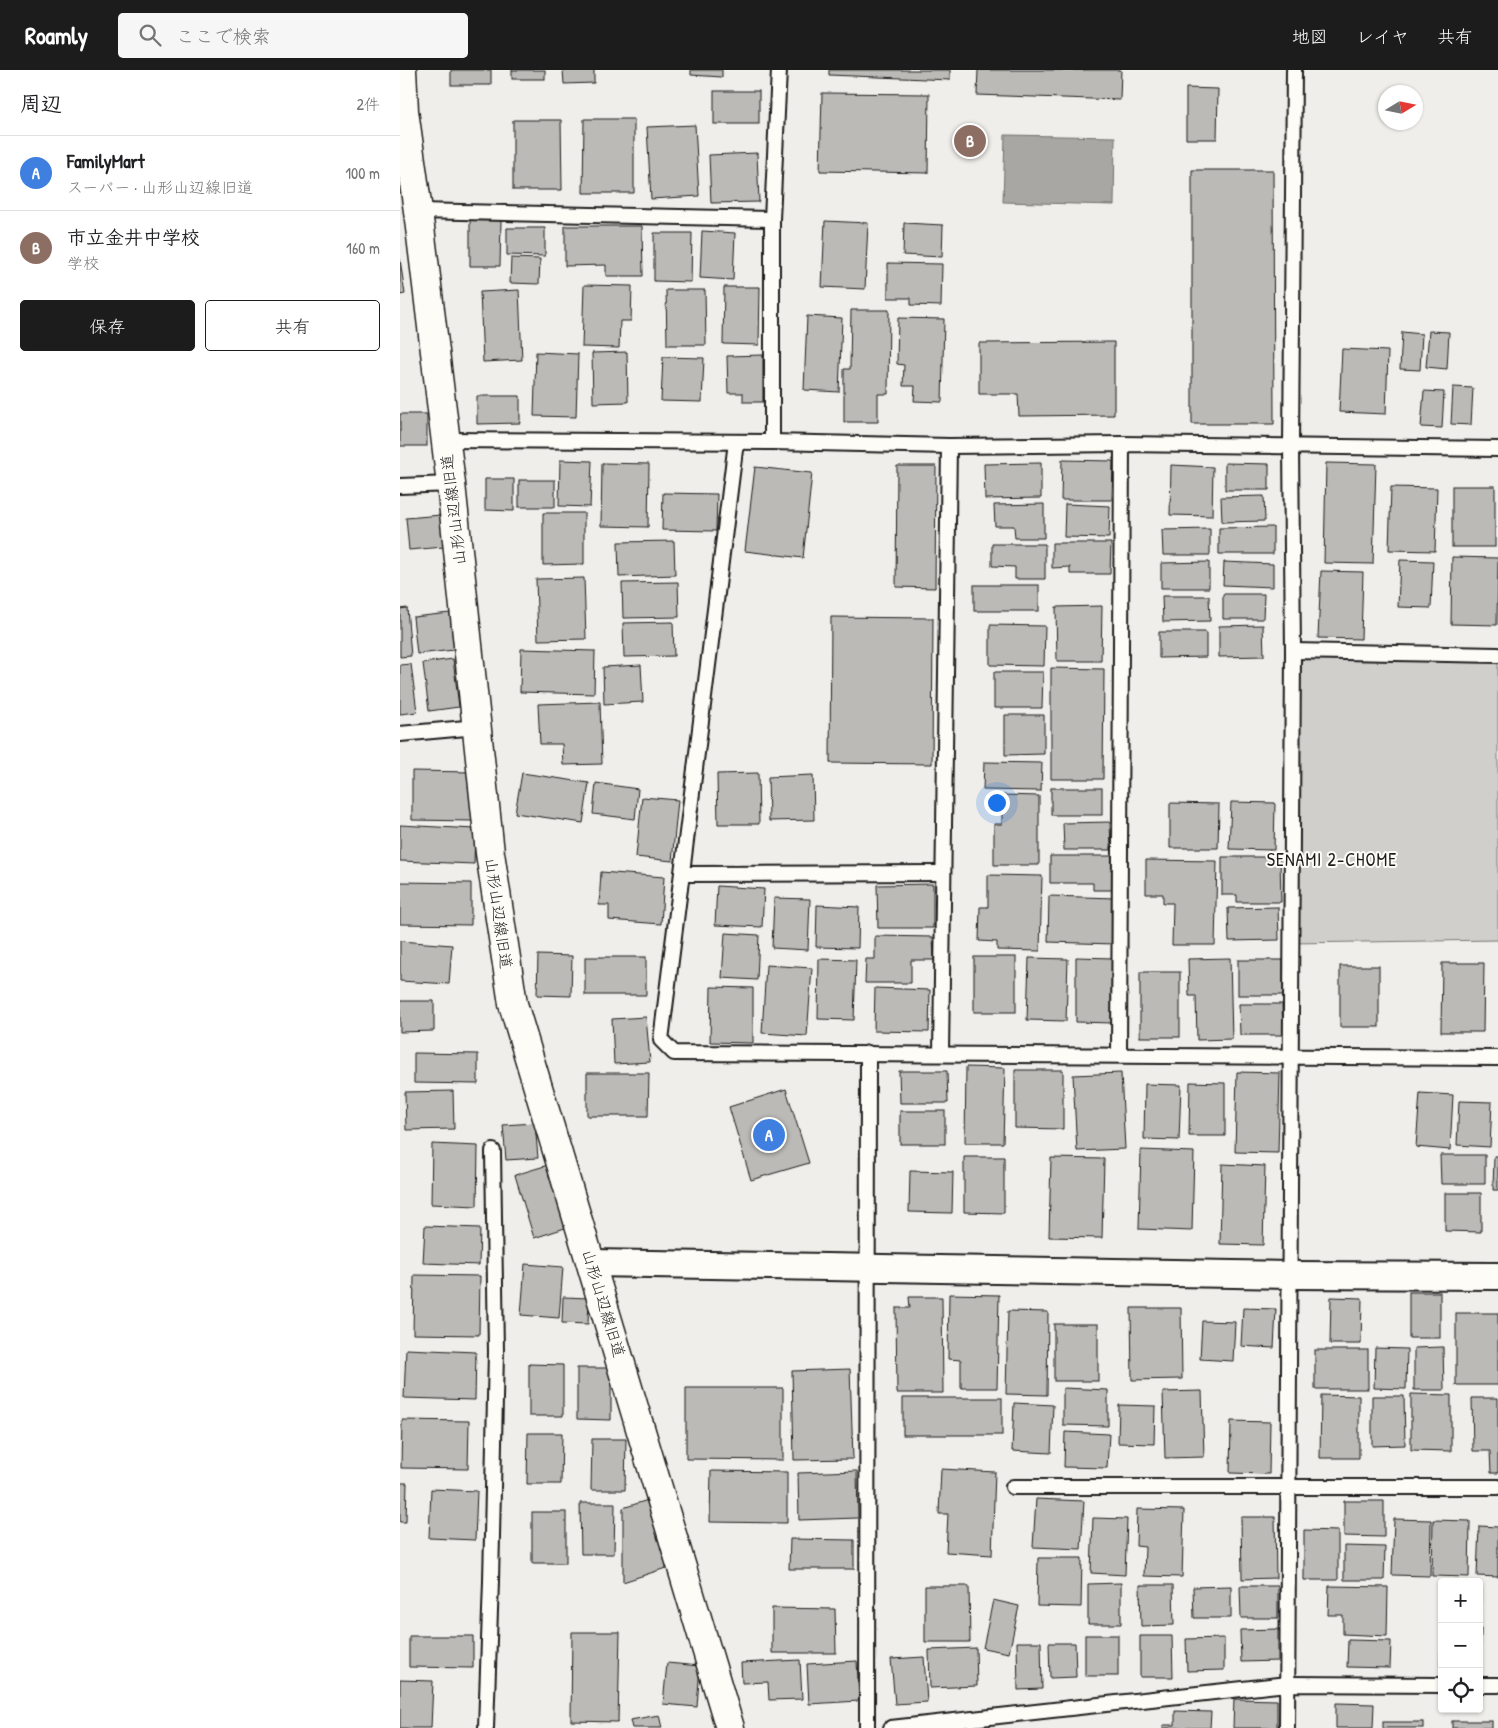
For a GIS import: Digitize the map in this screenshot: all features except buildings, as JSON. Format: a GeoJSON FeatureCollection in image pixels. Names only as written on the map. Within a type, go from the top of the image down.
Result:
{"type":"FeatureCollection","features":[{"type":"Feature","properties":{"kind":"street","name":"山形山辺線旧道"},"geometry":{"type":"LineString","coordinates":[[402,70],[402,110],[418,211],[451,484],[490,853],[513,1004],[730,1728]]}},
{"type":"Feature","properties":{"kind":"street"},"geometry":{"type":"LineString","coordinates":[[592,1263],[1289,1275],[1498,1276]]}},
{"type":"Feature","properties":{"kind":"lane"},"geometry":{"type":"LineString","coordinates":[[772,442],[772,219],[780,70]]}},
{"type":"Feature","properties":{"kind":"lane"},"geometry":{"type":"LineString","coordinates":[[1287,1728],[1294,70]]}},
{"type":"Feature","properties":{"kind":"lane"},"geometry":{"type":"LineString","coordinates":[[418,211],[772,219]]}},
{"type":"Feature","properties":{"kind":"lane"},"geometry":{"type":"LineString","coordinates":[[445,440],[772,442],[949,446],[1122,444],[1498,449]]}},
{"type":"Feature","properties":{"kind":"lane"},"geometry":{"type":"LineString","coordinates":[[736,442],[661,1040],[674,1053],[1498,1058]]}},
{"type":"Feature","properties":{"kind":"lane"},"geometry":{"type":"LineString","coordinates":[[1120,1055],[1122,444]]}},
{"type":"Feature","properties":{"kind":"lane"},"geometry":{"type":"LineString","coordinates":[[941,1054],[949,446]]}},
{"type":"Feature","properties":{"kind":"lane"},"geometry":{"type":"LineString","coordinates":[[400,486],[451,484]]}},
{"type":"Feature","properties":{"kind":"lane"},"geometry":{"type":"LineString","coordinates":[[1292,651],[1498,655]]}},
{"type":"Feature","properties":{"kind":"lane"},"geometry":{"type":"LineString","coordinates":[[400,734],[477,727]]}},
{"type":"Feature","properties":{"kind":"lane"},"geometry":{"type":"LineString","coordinates":[[682,874],[943,873]]}},
{"type":"Feature","properties":{"kind":"lane"},"geometry":{"type":"LineString","coordinates":[[867,1728],[868,1053]]}},
{"type":"Feature","properties":{"kind":"lane"},"geometry":{"type":"LineString","coordinates":[[486,1728],[496,1352],[493,1151]]}},
{"type":"Feature","properties":{"kind":"lane"},"geometry":{"type":"LineString","coordinates":[[1014,1487],[1498,1487]]}},
{"type":"Feature","properties":{"kind":"lane"},"geometry":{"type":"LineString","coordinates":[[891,1728],[1287,1684],[1438,1685]]}},
{"type":"Feature","properties":{"kind":"lane"},"geometry":{"type":"LineString","coordinates":[[1483,1685],[1498,1685]]}},
{"type":"Feature","properties":{"kind":"shaded area"},"geometry":{"type":"Polygon","coordinates":[[[1005,135],[1115,137],[1114,205],[1003,202],[1005,135]]]}},
{"type":"Feature","properties":{"kind":"shaded area"},"geometry":{"type":"Polygon","coordinates":[[[1293,651],[1498,655],[1498,940],[1291,943],[1293,651]]]}},
{"type":"Feature","properties":{"kind":"place","name":"市立金井中学校"},"geometry":{"type":"Point","coordinates":[970,141]}},
{"type":"Feature","properties":{"kind":"place","name":"FamilyMart"},"geometry":{"type":"Point","coordinates":[769,1135]}},
{"type":"Feature","properties":{"kind":"district","name":"SENAMI 2-CHOME"},"geometry":{"type":"Point","coordinates":[1332,859]}}]}
